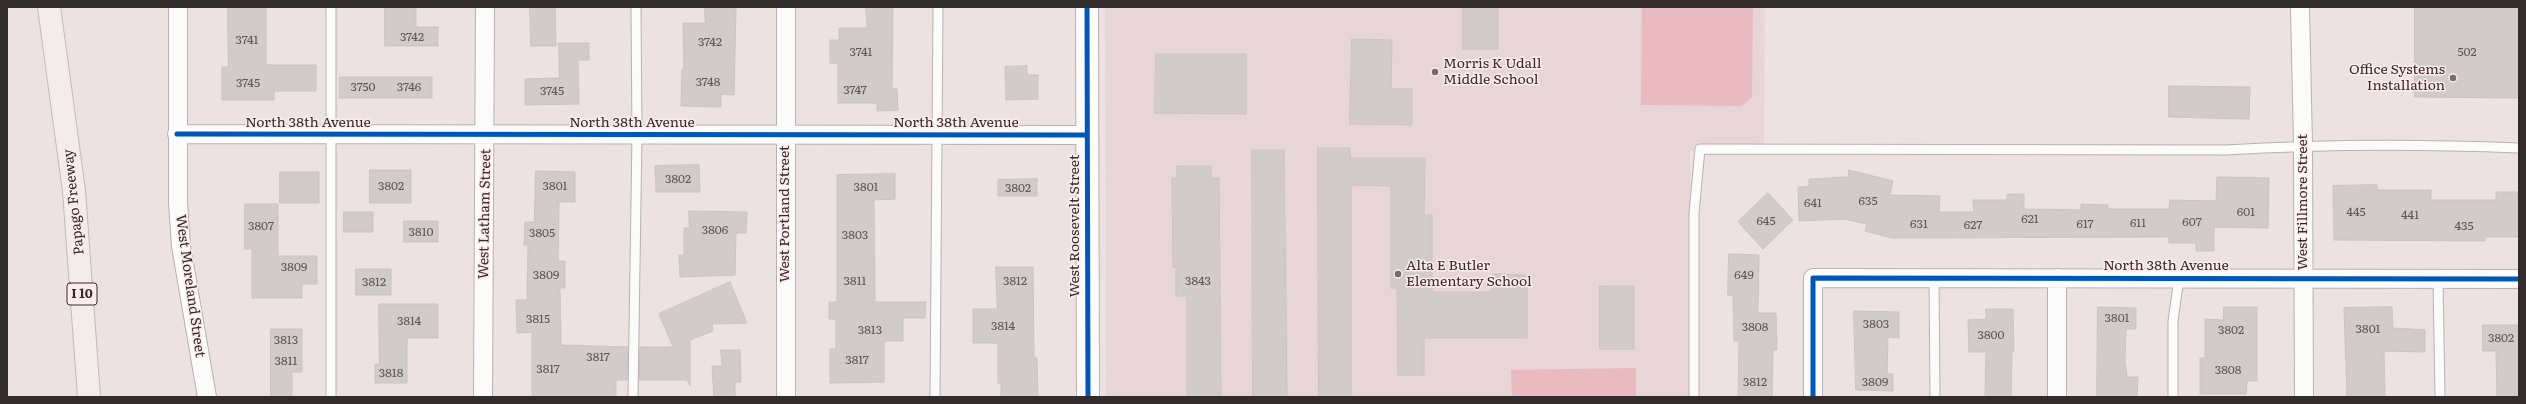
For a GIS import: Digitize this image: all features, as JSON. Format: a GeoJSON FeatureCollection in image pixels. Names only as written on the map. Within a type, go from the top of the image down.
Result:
{"type":"FeatureCollection","features":[{"type":"Feature","properties":{"kind":"highway","name":"Papago Freeway"},"geometry":{"type":"LineString","coordinates":[[49,7],[74,190],[89,397]]}},
{"type":"Feature","properties":{"kind":"highway"},"geometry":{"type":"LineString","coordinates":[[62,7],[74,190]]}},
{"type":"Feature","properties":{"kind":"street","name":"West Moreland Street"},"geometry":{"type":"LineString","coordinates":[[178,7],[177,134],[178,203],[181,246],[207,397]]}},
{"type":"Feature","properties":{"kind":"street","name":"West Latham Street"},"geometry":{"type":"LineString","coordinates":[[483,397],[486,135],[485,7]]}},
{"type":"Feature","properties":{"kind":"street","name":"West Portland Street"},"geometry":{"type":"LineString","coordinates":[[786,7],[786,397]]}},
{"type":"Feature","properties":{"kind":"street","name":"West Roosevelt Street"},"geometry":{"type":"LineString","coordinates":[[1087,7],[1086,135],[1088,397]]}},
{"type":"Feature","properties":{"kind":"street","name":"West Fillmore Street"},"geometry":{"type":"LineString","coordinates":[[2300,7],[2303,145],[2304,397]]}},
{"type":"Feature","properties":{"kind":"street","name":"North 38th Avenue"},"geometry":{"type":"LineString","coordinates":[[177,134],[1086,135]]}},
{"type":"Feature","properties":{"kind":"street","name":"North 38th Avenue"},"geometry":{"type":"LineString","coordinates":[[1814,397],[1813,278],[2519,279]]}},
{"type":"Feature","properties":{"kind":"street"},"geometry":{"type":"LineString","coordinates":[[2057,278],[2057,397]]}},
{"type":"Feature","properties":{"kind":"lane"},"geometry":{"type":"LineString","coordinates":[[331,7],[333,135],[331,397]]}},
{"type":"Feature","properties":{"kind":"lane"},"geometry":{"type":"LineString","coordinates":[[633,397],[637,135],[636,7]]}},
{"type":"Feature","properties":{"kind":"lane"},"geometry":{"type":"LineString","coordinates":[[935,397],[935,135],[938,7]]}},
{"type":"Feature","properties":{"kind":"lane"},"geometry":{"type":"LineString","coordinates":[[1694,397],[1694,213],[1700,149],[2225,150],[2303,145],[2425,144],[2519,148]]}},
{"type":"Feature","properties":{"kind":"lane"},"geometry":{"type":"LineString","coordinates":[[1934,278],[1935,397]]}},
{"type":"Feature","properties":{"kind":"lane"},"geometry":{"type":"LineString","coordinates":[[2173,397],[2174,321],[2179,278]]}},
{"type":"Feature","properties":{"kind":"lane"},"geometry":{"type":"LineString","coordinates":[[2438,279],[2440,397]]}},
{"type":"Feature","properties":{"kind":"shaded area","name":"Alta E Butler Elementary School"},"geometry":{"type":"Polygon","coordinates":[[[1105,7],[1765,7],[1764,149],[1690,151],[1691,397],[1106,397],[1105,7]]]}},
{"type":"Feature","properties":{"kind":"shaded area"},"geometry":{"type":"Polygon","coordinates":[[[1642,7],[1753,7],[1752,97],[1742,106],[1641,105],[1642,7]]]}},
{"type":"Feature","properties":{"kind":"shaded area"},"geometry":{"type":"Polygon","coordinates":[[[1636,368],[1636,397],[1512,397],[1511,370],[1636,368]]]}},
{"type":"Feature","properties":{"kind":"building"},"geometry":{"type":"Polygon","coordinates":[[[228,7],[266,7],[266,65],[316,65],[316,91],[274,91],[274,100],[222,100],[222,67],[228,67],[228,7]]]}},
{"type":"Feature","properties":{"kind":"building"},"geometry":{"type":"Polygon","coordinates":[[[385,7],[416,7],[416,27],[438,27],[438,46],[385,46],[385,7]]]}},
{"type":"Feature","properties":{"kind":"building"},"geometry":{"type":"Polygon","coordinates":[[[530,7],[555,7],[556,46],[531,46],[530,7]]]}},
{"type":"Feature","properties":{"kind":"building"},"geometry":{"type":"Polygon","coordinates":[[[705,7],[736,7],[734,95],[721,94],[721,107],[681,106],[682,69],[684,69],[683,23],[705,23],[705,7]]]}},
{"type":"Feature","properties":{"kind":"building"},"geometry":{"type":"Polygon","coordinates":[[[866,7],[893,7],[892,89],[897,89],[898,110],[877,111],[877,103],[838,103],[838,63],[830,63],[830,40],[839,40],[839,28],[867,28],[866,7]]]}},
{"type":"Feature","properties":{"kind":"building"},"geometry":{"type":"Polygon","coordinates":[[[1463,7],[1498,7],[1498,49],[1463,49],[1463,7]]]}},
{"type":"Feature","properties":{"kind":"building"},"geometry":{"type":"Polygon","coordinates":[[[2415,7],[2519,7],[2519,98],[2415,97],[2415,7]]]}},
{"type":"Feature","properties":{"kind":"building"},"geometry":{"type":"Polygon","coordinates":[[[1352,39],[1392,40],[1391,89],[1412,89],[1412,125],[1350,124],[1352,39]]]}},
{"type":"Feature","properties":{"kind":"building"},"geometry":{"type":"Polygon","coordinates":[[[559,43],[589,43],[589,60],[578,60],[579,104],[525,105],[525,79],[559,78],[559,43]]]}},
{"type":"Feature","properties":{"kind":"building"},"geometry":{"type":"Polygon","coordinates":[[[1156,54],[1246,54],[1246,114],[1155,113],[1156,54]]]}},
{"type":"Feature","properties":{"kind":"building"},"geometry":{"type":"Polygon","coordinates":[[[1027,66],[1027,75],[1038,75],[1038,99],[1006,100],[1005,67],[1027,66]]]}},
{"type":"Feature","properties":{"kind":"building"},"geometry":{"type":"Polygon","coordinates":[[[340,77],[432,77],[432,98],[340,98],[340,77]]]}},
{"type":"Feature","properties":{"kind":"building"},"geometry":{"type":"Polygon","coordinates":[[[2169,86],[2250,87],[2249,119],[2169,117],[2169,86]]]}},
{"type":"Feature","properties":{"kind":"building"},"geometry":{"type":"Polygon","coordinates":[[[1318,148],[1350,148],[1350,158],[1425,158],[1424,215],[1432,215],[1432,292],[1492,292],[1492,274],[1527,275],[1527,338],[1424,338],[1424,375],[1398,375],[1397,288],[1391,288],[1391,186],[1351,185],[1351,397],[1319,397],[1318,148]]]}},
{"type":"Feature","properties":{"kind":"building"},"geometry":{"type":"Polygon","coordinates":[[[1252,150],[1284,150],[1287,397],[1253,397],[1252,150]]]}},
{"type":"Feature","properties":{"kind":"building"},"geometry":{"type":"Polygon","coordinates":[[[699,165],[700,192],[656,192],[655,166],[699,165]]]}},
{"type":"Feature","properties":{"kind":"building"},"geometry":{"type":"Polygon","coordinates":[[[1177,166],[1211,166],[1211,178],[1219,178],[1221,397],[1187,397],[1187,296],[1176,296],[1176,267],[1173,267],[1172,178],[1177,178],[1177,166]]]}},
{"type":"Feature","properties":{"kind":"building"},"geometry":{"type":"Polygon","coordinates":[[[370,170],[411,170],[411,203],[370,203],[370,170]]]}},
{"type":"Feature","properties":{"kind":"building"},"geometry":{"type":"Polygon","coordinates":[[[1849,170],[1893,181],[1890,195],[1940,196],[1939,212],[1974,212],[1973,200],[2007,200],[2007,194],[2024,194],[2024,209],[2081,210],[2081,204],[2108,205],[2108,209],[2169,209],[2170,200],[2216,201],[2217,177],[2269,178],[2268,228],[2214,227],[2214,251],[2196,251],[2196,243],[2169,243],[2169,237],[1892,238],[1865,231],[1867,224],[1844,219],[1799,221],[1798,187],[1809,186],[1809,179],[1848,177],[1849,170]]]}},
{"type":"Feature","properties":{"kind":"building"},"geometry":{"type":"Polygon","coordinates":[[[536,171],[575,172],[575,202],[559,202],[558,261],[565,261],[565,288],[560,288],[561,345],[628,347],[627,380],[616,380],[616,397],[532,397],[532,332],[517,333],[516,300],[527,300],[528,245],[524,245],[525,222],[534,222],[536,171]]]}},
{"type":"Feature","properties":{"kind":"building"},"geometry":{"type":"Polygon","coordinates":[[[280,172],[319,172],[319,203],[280,203],[280,172]]]}},
{"type":"Feature","properties":{"kind":"building"},"geometry":{"type":"Polygon","coordinates":[[[895,174],[895,199],[874,200],[875,302],[926,302],[925,318],[903,318],[903,341],[884,341],[884,382],[830,383],[830,349],[836,349],[836,319],[829,319],[829,302],[837,302],[837,175],[895,174]]]}},
{"type":"Feature","properties":{"kind":"building"},"geometry":{"type":"Polygon","coordinates":[[[1037,179],[1037,196],[998,196],[998,180],[1037,179]]]}},
{"type":"Feature","properties":{"kind":"building"},"geometry":{"type":"Polygon","coordinates":[[[2377,185],[2377,190],[2431,190],[2431,200],[2496,200],[2496,192],[2519,192],[2519,237],[2485,237],[2485,241],[2334,240],[2333,186],[2377,185]]]}},
{"type":"Feature","properties":{"kind":"building"},"geometry":{"type":"Polygon","coordinates":[[[1768,193],[1793,220],[1763,249],[1738,222],[1768,193]]]}},
{"type":"Feature","properties":{"kind":"building"},"geometry":{"type":"Polygon","coordinates":[[[245,204],[278,204],[278,256],[317,256],[317,284],[302,284],[302,298],[252,298],[252,249],[245,249],[245,204]]]}},
{"type":"Feature","properties":{"kind":"building"},"geometry":{"type":"Polygon","coordinates":[[[689,211],[747,212],[746,233],[736,233],[735,275],[680,277],[679,255],[684,255],[684,228],[689,228],[689,211]]]}},
{"type":"Feature","properties":{"kind":"building"},"geometry":{"type":"Polygon","coordinates":[[[344,212],[373,212],[373,232],[344,232],[344,212]]]}},
{"type":"Feature","properties":{"kind":"building"},"geometry":{"type":"Polygon","coordinates":[[[404,221],[438,221],[438,242],[404,242],[404,221]]]}},
{"type":"Feature","properties":{"kind":"building"},"geometry":{"type":"Polygon","coordinates":[[[1729,254],[1759,255],[1758,313],[1776,313],[1777,350],[1773,350],[1772,397],[1738,397],[1739,341],[1734,341],[1733,295],[1728,295],[1729,254]]]}},
{"type":"Feature","properties":{"kind":"building"},"geometry":{"type":"Polygon","coordinates":[[[996,267],[1033,267],[1034,358],[1037,358],[1038,397],[1001,397],[1001,383],[998,383],[998,343],[973,343],[973,309],[997,309],[996,267]]]}},
{"type":"Feature","properties":{"kind":"building"},"geometry":{"type":"Polygon","coordinates":[[[356,269],[391,269],[391,295],[356,295],[356,269]]]}},
{"type":"Feature","properties":{"kind":"building"},"geometry":{"type":"Polygon","coordinates":[[[730,282],[747,323],[712,324],[713,331],[690,340],[690,386],[687,380],[639,380],[640,347],[673,347],[659,314],[730,282]]]}},
{"type":"Feature","properties":{"kind":"building"},"geometry":{"type":"Polygon","coordinates":[[[1600,286],[1634,286],[1634,349],[1600,349],[1600,286]]]}},
{"type":"Feature","properties":{"kind":"building"},"geometry":{"type":"Polygon","coordinates":[[[379,304],[438,304],[438,338],[407,338],[407,383],[375,383],[375,364],[379,364],[379,304]]]}},
{"type":"Feature","properties":{"kind":"building"},"geometry":{"type":"Polygon","coordinates":[[[2098,307],[2136,308],[2136,329],[2126,329],[2125,361],[2127,377],[2138,377],[2137,397],[2097,397],[2098,307]]]}},
{"type":"Feature","properties":{"kind":"building"},"geometry":{"type":"Polygon","coordinates":[[[2224,307],[2257,307],[2257,381],[2247,381],[2246,394],[2200,394],[2200,358],[2205,358],[2205,319],[2223,320],[2224,307]]]}},
{"type":"Feature","properties":{"kind":"building"},"geometry":{"type":"Polygon","coordinates":[[[2392,307],[2393,328],[2425,330],[2425,352],[2384,351],[2385,397],[2347,397],[2344,308],[2392,307]]]}},
{"type":"Feature","properties":{"kind":"building"},"geometry":{"type":"Polygon","coordinates":[[[1986,309],[2013,309],[2014,351],[2012,351],[2011,397],[1985,397],[1986,352],[1969,352],[1968,320],[1986,319],[1986,309]]]}},
{"type":"Feature","properties":{"kind":"building"},"geometry":{"type":"Polygon","coordinates":[[[1854,311],[1899,312],[1899,338],[1888,337],[1887,374],[1893,374],[1893,391],[1856,390],[1854,311]]]}},
{"type":"Feature","properties":{"kind":"building"},"geometry":{"type":"Polygon","coordinates":[[[2483,325],[2519,325],[2519,397],[2497,397],[2496,351],[2483,351],[2483,325]]]}},
{"type":"Feature","properties":{"kind":"building"},"geometry":{"type":"Polygon","coordinates":[[[271,329],[302,329],[302,372],[292,372],[292,397],[271,397],[271,329]]]}},
{"type":"Feature","properties":{"kind":"building"},"geometry":{"type":"Polygon","coordinates":[[[721,350],[740,350],[741,382],[735,382],[735,397],[714,397],[712,366],[722,366],[721,350]]]}},
{"type":"Feature","properties":{"kind":"cycle path"},"geometry":{"type":"LineString","coordinates":[[1087,7],[1088,397]]}},
{"type":"Feature","properties":{"kind":"cycle path"},"geometry":{"type":"LineString","coordinates":[[177,134],[1086,135]]}},
{"type":"Feature","properties":{"kind":"cycle path"},"geometry":{"type":"LineString","coordinates":[[1813,397],[1813,278],[2519,279]]}},
{"type":"Feature","properties":{"kind":"place","name":"Morris K Udall Middle School"},"geometry":{"type":"Point","coordinates":[1435,72]}},
{"type":"Feature","properties":{"kind":"place","name":"Office Systems Installation"},"geometry":{"type":"Point","coordinates":[2453,78]}},
{"type":"Feature","properties":{"kind":"place","name":"Alta E Butler Elementary School"},"geometry":{"type":"Point","coordinates":[1398,274]}}]}
